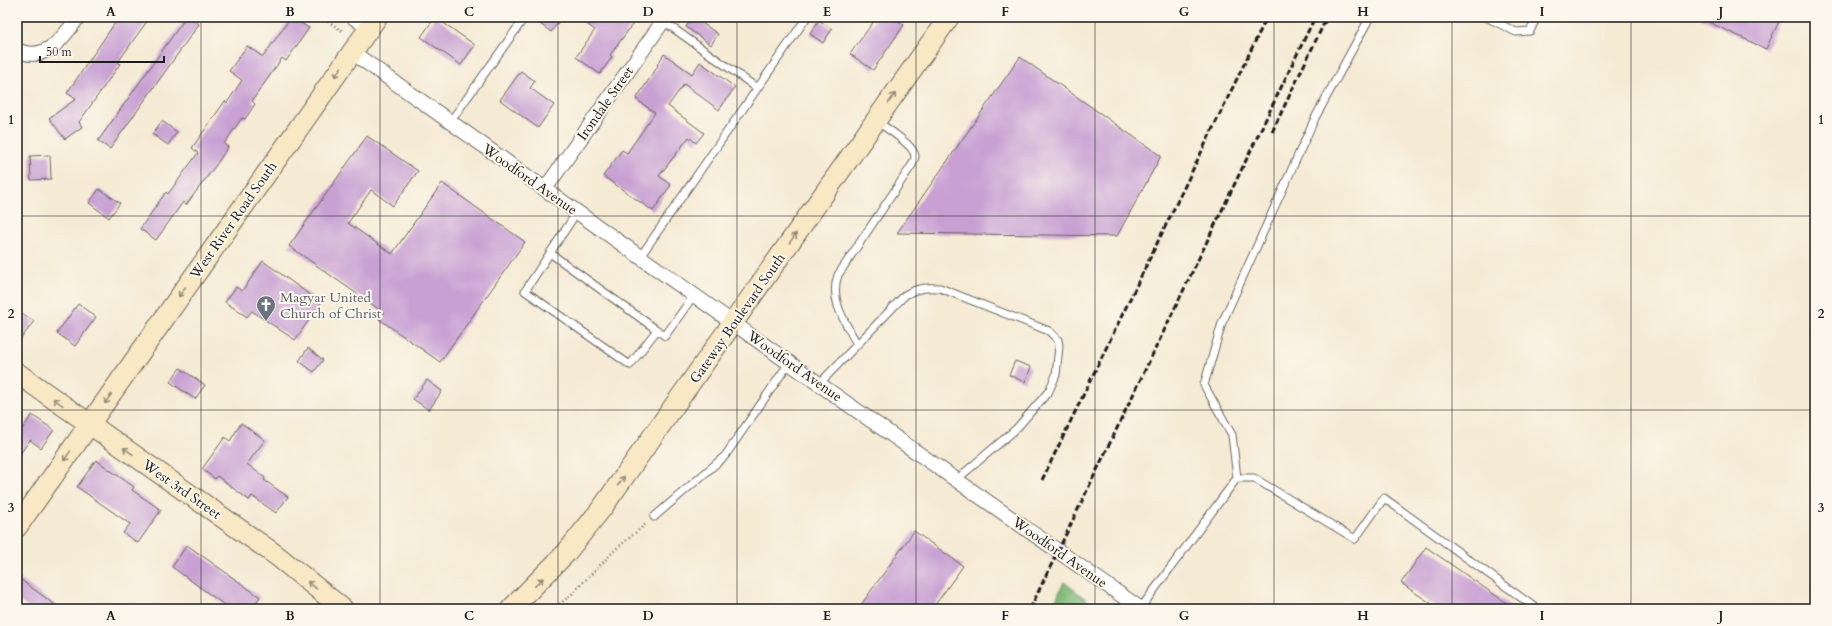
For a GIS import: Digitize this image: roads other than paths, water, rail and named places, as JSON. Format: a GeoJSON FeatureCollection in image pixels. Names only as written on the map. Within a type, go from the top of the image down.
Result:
{"type":"FeatureCollection","features":[{"type":"Feature","properties":{"kind":"main road","name":"Gateway Boulevard South"},"geometry":{"type":"LineString","coordinates":[[511,609],[566,553],[602,508],[949,17]]}},
{"type":"Feature","properties":{"kind":"main road","name":"West River Road South"},"geometry":{"type":"LineString","coordinates":[[17,527],[362,31]]}},
{"type":"Feature","properties":{"kind":"main road","name":"West 3rd Street"},"geometry":{"type":"LineString","coordinates":[[17,373],[276,556],[343,609]]}},
{"type":"Feature","properties":{"kind":"street"},"geometry":{"type":"LineString","coordinates":[[17,50],[28,54],[33,54],[54,47],[78,17]]}},
{"type":"Feature","properties":{"kind":"street","name":"Irondale Street"},"geometry":{"type":"LineString","coordinates":[[545,189],[665,19]]}},
{"type":"Feature","properties":{"kind":"street","name":"Woodford Avenue"},"geometry":{"type":"LineString","coordinates":[[362,31],[450,122],[789,363],[1141,609]]}},
{"type":"Feature","properties":{"kind":"lane"},"geometry":{"type":"LineString","coordinates":[[450,122],[525,17]]}},
{"type":"Feature","properties":{"kind":"lane"},"geometry":{"type":"LineString","coordinates":[[640,257],[807,17]]}},
{"type":"Feature","properties":{"kind":"lane"},"geometry":{"type":"LineString","coordinates":[[1141,609],[1237,478],[1232,435],[1204,385],[1222,323],[1315,118],[1370,17]]}},
{"type":"Feature","properties":{"kind":"lane"},"geometry":{"type":"LineString","coordinates":[[1486,17],[1516,32],[1530,31],[1537,17]]}},
{"type":"Feature","properties":{"kind":"lane"},"geometry":{"type":"LineString","coordinates":[[665,19],[757,88]]}},
{"type":"Feature","properties":{"kind":"lane"},"geometry":{"type":"LineString","coordinates":[[857,344],[838,310],[834,285],[838,275],[912,165],[915,157],[913,151],[905,142],[876,121]]}},
{"type":"Feature","properties":{"kind":"lane"},"geometry":{"type":"LineString","coordinates":[[577,212],[524,291],[630,365],[657,330]]}},
{"type":"Feature","properties":{"kind":"lane"},"geometry":{"type":"LineString","coordinates":[[550,253],[665,336],[694,295]]}},
{"type":"Feature","properties":{"kind":"lane"},"geometry":{"type":"LineString","coordinates":[[819,384],[905,296],[914,290],[924,287],[940,288],[1049,331],[1058,340],[1059,346],[1056,375],[1049,391],[1016,429],[956,480]]}},
{"type":"Feature","properties":{"kind":"lane"},"geometry":{"type":"LineString","coordinates":[[654,517],[725,456],[789,363]]}},
{"type":"Feature","properties":{"kind":"lane"},"geometry":{"type":"LineString","coordinates":[[1237,478],[1254,478],[1355,539],[1384,498],[1537,609]]}},
{"type":"Feature","properties":{"kind":"railway"},"geometry":{"type":"LineString","coordinates":[[1042,480],[1267,17]]}},
{"type":"Feature","properties":{"kind":"railway"},"geometry":{"type":"LineString","coordinates":[[1030,609],[1315,17]]}},
{"type":"Feature","properties":{"kind":"railway"},"geometry":{"type":"LineString","coordinates":[[1272,132],[1327,17]]}},
{"type":"Feature","properties":{"kind":"place","name":"Magyar United Church of Christ"},"geometry":{"type":"Point","coordinates":[266,322]}}]}
